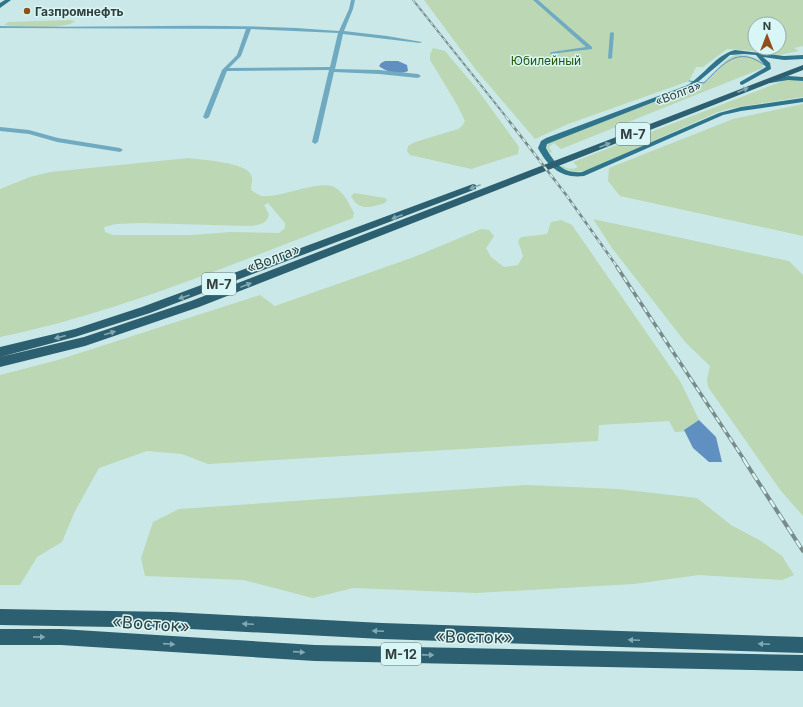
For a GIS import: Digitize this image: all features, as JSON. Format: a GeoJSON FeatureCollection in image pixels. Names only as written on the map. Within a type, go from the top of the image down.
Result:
{"type":"FeatureCollection","features":[{"type":"Feature","properties":{"kind":"highway","name":"«Волга»"},"geometry":{"type":"LineString","coordinates":[[566,156],[803,58]]}},
{"type":"Feature","properties":{"kind":"highway","name":"«Волга»"},"geometry":{"type":"LineString","coordinates":[[566,156],[803,67]]}},
{"type":"Feature","properties":{"kind":"highway","name":"М-7"},"geometry":{"type":"LineString","coordinates":[[527,171],[566,156]]}},
{"type":"Feature","properties":{"kind":"highway","name":"«Волга»"},"geometry":{"type":"LineString","coordinates":[[0,352],[75,332],[146,310],[527,171]]}},
{"type":"Feature","properties":{"kind":"highway","name":"«Волга»"},"geometry":{"type":"LineString","coordinates":[[0,362],[85,341],[170,313],[527,171]]}},
{"type":"Feature","properties":{"kind":"highway","name":"«Восток»"},"geometry":{"type":"LineString","coordinates":[[0,617],[171,620],[382,631],[803,645]]}},
{"type":"Feature","properties":{"kind":"highway","name":"«Восток»"},"geometry":{"type":"LineString","coordinates":[[0,637],[61,637],[315,653],[803,663]]}},
{"type":"Feature","properties":{"kind":"main road"},"geometry":{"type":"LineString","coordinates":[[0,6],[8,0]]}},
{"type":"Feature","properties":{"kind":"main road"},"geometry":{"type":"LineString","coordinates":[[747,53],[729,54],[704,77],[690,86],[549,140],[543,144],[544,151],[556,168],[562,172],[575,175],[584,174],[721,114],[740,109],[803,100]]}},
{"type":"Feature","properties":{"kind":"main road"},"geometry":{"type":"LineString","coordinates":[[742,83],[769,68],[766,61],[755,56]]}},
{"type":"Feature","properties":{"kind":"main road"},"geometry":{"type":"LineString","coordinates":[[768,56],[786,59],[803,58]]}},
{"type":"Feature","properties":{"kind":"main road"},"geometry":{"type":"LineString","coordinates":[[764,82],[784,78],[803,80]]}},
{"type":"Feature","properties":{"kind":"street"},"geometry":{"type":"LineString","coordinates":[[315,142],[331,69],[341,32],[351,9],[353,0]]}},
{"type":"Feature","properties":{"kind":"street"},"geometry":{"type":"LineString","coordinates":[[535,0],[590,48],[552,53]]}},
{"type":"Feature","properties":{"kind":"street"},"geometry":{"type":"LineString","coordinates":[[0,27],[40,29],[153,26],[249,28],[341,32],[420,42]]}},
{"type":"Feature","properties":{"kind":"street"},"geometry":{"type":"LineString","coordinates":[[206,117],[225,70],[240,56],[249,28]]}},
{"type":"Feature","properties":{"kind":"street"},"geometry":{"type":"LineString","coordinates":[[610,58],[612,33]]}},
{"type":"Feature","properties":{"kind":"street"},"geometry":{"type":"LineString","coordinates":[[225,70],[331,69],[418,76]]}},
{"type":"Feature","properties":{"kind":"street"},"geometry":{"type":"LineString","coordinates":[[0,129],[29,132],[57,140],[120,150]]}},
{"type":"Feature","properties":{"kind":"green space","name":"Юбилейный"},"geometry":{"type":"Polygon","coordinates":[[[424,0],[803,0],[803,46],[794,48],[799,51],[787,53],[787,16],[747,16],[747,50],[727,49],[703,67],[696,67],[689,81],[568,124],[535,139],[476,70],[424,0]]]}},
{"type":"Feature","properties":{"kind":"green space"},"geometry":{"type":"Polygon","coordinates":[[[75,21],[70,24],[52,27],[4,25],[8,22],[75,21]]]}},
{"type":"Feature","properties":{"kind":"green space"},"geometry":{"type":"Polygon","coordinates":[[[433,48],[445,51],[477,89],[519,147],[518,154],[471,169],[410,155],[407,151],[408,146],[415,142],[458,129],[465,121],[430,60],[430,54],[433,48]]]}},
{"type":"Feature","properties":{"kind":"green space"},"geometry":{"type":"Polygon","coordinates":[[[735,55],[746,55],[761,60],[763,68],[561,149],[554,143],[549,147],[552,152],[550,153],[547,148],[548,143],[705,81],[727,59],[735,55]]]}},
{"type":"Feature","properties":{"kind":"green space"},"geometry":{"type":"Polygon","coordinates":[[[788,79],[803,81],[803,97],[732,108],[718,112],[588,170],[574,172],[560,167],[563,166],[574,169],[578,167],[573,162],[788,79]]]}},
{"type":"Feature","properties":{"kind":"green space"},"geometry":{"type":"Polygon","coordinates":[[[803,104],[803,236],[620,196],[608,181],[609,168],[733,119],[803,104]]]}},
{"type":"Feature","properties":{"kind":"green space"},"geometry":{"type":"Polygon","coordinates":[[[189,158],[213,161],[233,164],[247,171],[252,177],[251,190],[262,196],[270,196],[321,185],[336,188],[342,193],[354,213],[353,218],[179,285],[90,314],[45,327],[0,337],[0,189],[30,177],[50,172],[189,158]],[[268,203],[264,205],[269,214],[268,218],[262,224],[256,225],[141,223],[116,224],[104,227],[105,232],[113,235],[192,235],[231,232],[279,233],[285,228],[285,223],[268,203]]]}},
{"type":"Feature","properties":{"kind":"green space"},"geometry":{"type":"Polygon","coordinates":[[[354,193],[385,198],[387,200],[385,203],[366,207],[354,201],[351,196],[354,193]]]}},
{"type":"Feature","properties":{"kind":"green space"},"geometry":{"type":"Polygon","coordinates":[[[593,219],[789,261],[803,275],[803,516],[781,491],[708,387],[707,379],[710,366],[686,343],[612,248],[593,219]]]}},
{"type":"Feature","properties":{"kind":"green space"},"geometry":{"type":"Polygon","coordinates":[[[561,220],[572,225],[680,381],[704,430],[675,432],[669,421],[599,425],[598,441],[208,464],[182,454],[147,451],[99,468],[75,511],[62,542],[37,557],[20,585],[0,585],[0,375],[58,360],[260,295],[275,306],[414,257],[481,229],[489,230],[494,236],[486,248],[491,257],[504,267],[518,265],[523,256],[518,241],[521,237],[547,234],[551,222],[561,220]]]}},
{"type":"Feature","properties":{"kind":"green space"},"geometry":{"type":"Polygon","coordinates":[[[526,485],[618,489],[697,498],[731,525],[761,541],[782,556],[794,575],[782,580],[699,575],[634,584],[476,593],[353,588],[313,598],[243,580],[145,576],[141,558],[153,522],[179,509],[526,485]]]}},
{"type":"Feature","properties":{"kind":"water"},"geometry":{"type":"Polygon","coordinates":[[[385,61],[398,61],[407,65],[408,71],[397,73],[385,70],[379,66],[385,61]]]}},
{"type":"Feature","properties":{"kind":"water"},"geometry":{"type":"Polygon","coordinates":[[[699,420],[716,437],[722,462],[709,462],[693,448],[684,430],[699,420]]]}},
{"type":"Feature","properties":{"kind":"waterway"},"geometry":{"type":"LineString","coordinates":[[689,81],[704,83],[724,64],[731,59],[739,57],[755,59],[764,65]]}},
{"type":"Feature","properties":{"kind":"railway"},"geometry":{"type":"LineString","coordinates":[[413,0],[507,118]]}},
{"type":"Feature","properties":{"kind":"railway"},"geometry":{"type":"LineString","coordinates":[[506,117],[567,196],[618,268]]}},
{"type":"Feature","properties":{"kind":"railway"},"geometry":{"type":"LineString","coordinates":[[617,267],[745,461]]}},
{"type":"Feature","properties":{"kind":"railway"},"geometry":{"type":"LineString","coordinates":[[744,460],[803,551]]}},
{"type":"Feature","properties":{"kind":"place","name":"Газпромнефть"},"geometry":{"type":"Point","coordinates":[27,11]}}]}
